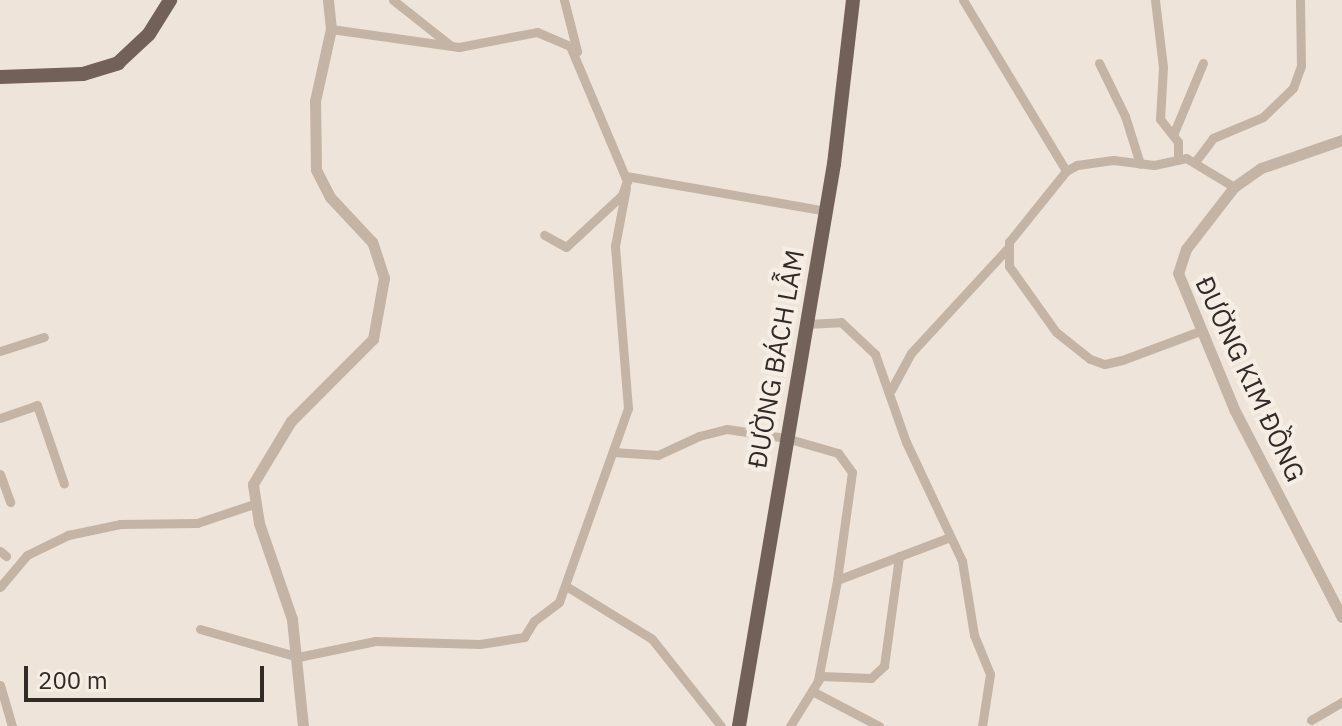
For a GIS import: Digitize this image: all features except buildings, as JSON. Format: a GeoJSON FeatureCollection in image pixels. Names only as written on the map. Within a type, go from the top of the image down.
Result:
{"type":"FeatureCollection","features":[{"type":"Feature","properties":{"kind":"main road"},"geometry":{"type":"LineString","coordinates":[[0,77],[102,70],[149,34],[170,0]]}},
{"type":"Feature","properties":{"kind":"main road","name":"ĐƯỜNG BÁCH LẪM"},"geometry":{"type":"LineString","coordinates":[[739,726],[826,211],[853,0]]}},
{"type":"Feature","properties":{"kind":"street"},"geometry":{"type":"LineString","coordinates":[[303,726],[298,657],[289,609],[254,504],[253,484],[279,437],[365,350],[381,313],[381,261],[367,235],[324,189],[316,169],[315,101],[331,29],[328,0]]}},
{"type":"Feature","properties":{"kind":"street"},"geometry":{"type":"LineString","coordinates":[[393,0],[452,47]]}},
{"type":"Feature","properties":{"kind":"street"},"geometry":{"type":"LineString","coordinates":[[200,629],[298,657],[316,649],[375,641],[472,644],[524,637],[534,621],[559,602],[628,408],[615,246],[626,176],[578,58],[564,0]]}},
{"type":"Feature","properties":{"kind":"street"},"geometry":{"type":"LineString","coordinates":[[963,0],[1066,171]]}},
{"type":"Feature","properties":{"kind":"street"},"geometry":{"type":"LineString","coordinates":[[1155,0],[1163,67],[1160,119],[1173,135],[1178,158]]}},
{"type":"Feature","properties":{"kind":"street"},"geometry":{"type":"LineString","coordinates":[[1195,162],[1213,138],[1263,117],[1293,88],[1301,66],[1300,0]]}},
{"type":"Feature","properties":{"kind":"street"},"geometry":{"type":"LineString","coordinates":[[331,29],[452,47],[537,32],[559,38],[578,58]]}},
{"type":"Feature","properties":{"kind":"street"},"geometry":{"type":"LineString","coordinates":[[1099,63],[1125,116],[1140,164]]}},
{"type":"Feature","properties":{"kind":"street"},"geometry":{"type":"LineString","coordinates":[[1173,135],[1203,63]]}},
{"type":"Feature","properties":{"kind":"street","name":"ĐƯỜNG KIM ĐỒNG"},"geometry":{"type":"LineString","coordinates":[[1342,140],[1261,168],[1234,187],[1180,261],[1179,281],[1235,411],[1342,617]]}},
{"type":"Feature","properties":{"kind":"street"},"geometry":{"type":"LineString","coordinates":[[891,390],[911,353],[1007,249],[1011,237],[1066,171],[1101,160],[1140,164],[1178,158],[1195,162],[1234,187]]}},
{"type":"Feature","properties":{"kind":"street"},"geometry":{"type":"LineString","coordinates":[[626,176],[826,211]]}},
{"type":"Feature","properties":{"kind":"street"},"geometry":{"type":"LineString","coordinates":[[544,235],[566,247],[626,188]]}},
{"type":"Feature","properties":{"kind":"street"},"geometry":{"type":"LineString","coordinates":[[1007,249],[1009,266],[1074,349],[1104,364],[1200,331]]}},
{"type":"Feature","properties":{"kind":"street"},"geometry":{"type":"LineString","coordinates":[[806,324],[841,322],[875,354],[891,390],[906,442],[962,561],[974,635],[990,674],[982,726]]}},
{"type":"Feature","properties":{"kind":"street"},"geometry":{"type":"LineString","coordinates":[[0,351],[44,337]]}},
{"type":"Feature","properties":{"kind":"street"},"geometry":{"type":"LineString","coordinates":[[0,418],[37,405],[64,484]]}},
{"type":"Feature","properties":{"kind":"street"},"geometry":{"type":"LineString","coordinates":[[613,452],[658,455],[699,436],[727,429],[827,448],[850,464],[837,580],[818,680],[790,726]]}},
{"type":"Feature","properties":{"kind":"street"},"geometry":{"type":"LineString","coordinates":[[0,474],[10,502]]}},
{"type":"Feature","properties":{"kind":"street"},"geometry":{"type":"LineString","coordinates":[[0,587],[27,555],[68,535],[120,524],[197,523],[254,504]]}},
{"type":"Feature","properties":{"kind":"street"},"geometry":{"type":"LineString","coordinates":[[837,580],[950,537]]}},
{"type":"Feature","properties":{"kind":"street"},"geometry":{"type":"LineString","coordinates":[[818,680],[829,674],[871,678],[884,666],[899,556]]}},
{"type":"Feature","properties":{"kind":"street"},"geometry":{"type":"LineString","coordinates":[[566,586],[652,639],[721,726]]}},
{"type":"Feature","properties":{"kind":"street"},"geometry":{"type":"LineString","coordinates":[[0,685],[12,726]]}},
{"type":"Feature","properties":{"kind":"street"},"geometry":{"type":"LineString","coordinates":[[812,691],[878,726]]}},
{"type":"Feature","properties":{"kind":"street"},"geometry":{"type":"LineString","coordinates":[[1311,720],[1342,702]]}}]}
